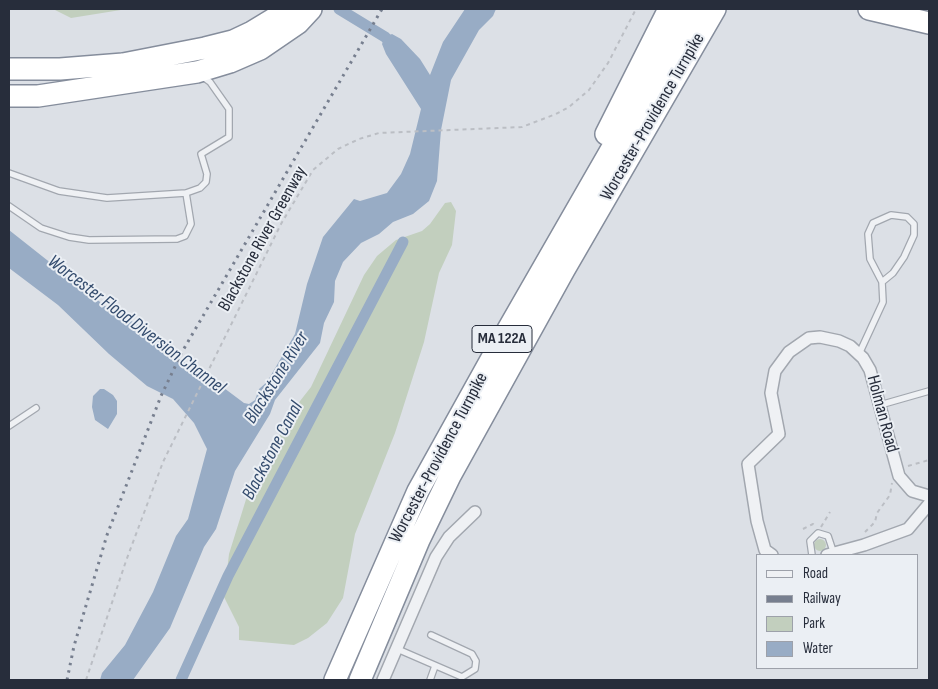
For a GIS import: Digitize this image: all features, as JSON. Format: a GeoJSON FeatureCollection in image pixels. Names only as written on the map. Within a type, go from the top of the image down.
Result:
{"type":"FeatureCollection","features":[{"type":"Feature","properties":{"kind":"highway"},"geometry":{"type":"LineString","coordinates":[[9,69],[60,69],[122,64],[205,48],[233,41],[252,32],[280,16],[287,9]]}},
{"type":"Feature","properties":{"kind":"highway"},"geometry":{"type":"LineString","coordinates":[[9,96],[38,96],[197,72],[230,62],[260,49],[298,23],[311,9]]}},
{"type":"Feature","properties":{"kind":"highway"},"geometry":{"type":"LineString","coordinates":[[503,338],[522,288],[603,141],[669,9]]}},
{"type":"Feature","properties":{"kind":"highway","name":"Worcester-Providence Turnpike"},"geometry":{"type":"LineString","coordinates":[[335,680],[418,491],[503,338],[692,9]]}},
{"type":"Feature","properties":{"kind":"highway","name":"Worcester-Providence Turnpike"},"geometry":{"type":"LineString","coordinates":[[360,680],[419,540],[450,476],[564,270],[715,9]]}},
{"type":"Feature","properties":{"kind":"highway"},"geometry":{"type":"LineString","coordinates":[[869,9],[929,23]]}},
{"type":"Feature","properties":{"kind":"street","name":"Holman Road"},"geometry":{"type":"LineString","coordinates":[[771,554],[765,550],[757,521],[748,464],[779,434],[771,393],[775,371],[794,348],[814,337],[839,341],[859,354],[870,370],[899,476],[912,491],[929,496]]}},
{"type":"Feature","properties":{"kind":"street"},"geometry":{"type":"LineString","coordinates":[[831,554],[908,529],[929,504]]}},
{"type":"Feature","properties":{"kind":"street"},"geometry":{"type":"LineString","coordinates":[[383,680],[395,648],[436,557],[449,537],[475,512]]}},
{"type":"Feature","properties":{"kind":"lane"},"geometry":{"type":"LineString","coordinates":[[9,173],[59,191],[107,198],[186,193],[200,188],[206,182],[207,174],[201,154],[228,137],[229,109],[210,82],[197,72]]}},
{"type":"Feature","properties":{"kind":"lane"},"geometry":{"type":"LineString","coordinates":[[9,206],[41,228],[69,237],[89,240],[176,239],[185,236],[191,224],[186,193]]}},
{"type":"Feature","properties":{"kind":"lane"},"geometry":{"type":"LineString","coordinates":[[859,354],[883,302],[882,282],[870,259],[868,234],[874,222],[891,215],[907,217],[914,224],[914,235],[904,257],[893,273],[882,282]]}},
{"type":"Feature","properties":{"kind":"lane"},"geometry":{"type":"LineString","coordinates":[[880,405],[929,390]]}},
{"type":"Feature","properties":{"kind":"lane"},"geometry":{"type":"LineString","coordinates":[[9,426],[36,408]]}},
{"type":"Feature","properties":{"kind":"lane"},"geometry":{"type":"LineString","coordinates":[[812,554],[810,541],[818,533],[828,536],[831,554]]}},
{"type":"Feature","properties":{"kind":"lane"},"geometry":{"type":"LineString","coordinates":[[395,648],[462,678],[474,669],[476,661],[472,654],[431,635]]}},
{"type":"Feature","properties":{"kind":"lane"},"geometry":{"type":"LineString","coordinates":[[430,680],[435,666]]}},
{"type":"Feature","properties":{"kind":"path","name":"Blackstone River Greenway"},"geometry":{"type":"LineString","coordinates":[[86,680],[126,561],[160,471],[305,180],[320,162],[338,149],[365,136],[390,132],[522,127],[556,114],[569,107],[589,90],[608,63],[636,9]]}},
{"type":"Feature","properties":{"kind":"path"},"geometry":{"type":"LineString","coordinates":[[906,466],[929,460]]}},
{"type":"Feature","properties":{"kind":"path"},"geometry":{"type":"LineString","coordinates":[[862,535],[870,529],[877,513],[890,495],[892,484],[890,477]]}},
{"type":"Feature","properties":{"kind":"path"},"geometry":{"type":"LineString","coordinates":[[821,527],[830,512]]}},
{"type":"Feature","properties":{"kind":"path"},"geometry":{"type":"LineString","coordinates":[[803,529],[813,524],[817,528]]}},
{"type":"Feature","properties":{"kind":"path"},"geometry":{"type":"LineString","coordinates":[[812,530],[821,527],[826,529]]}},
{"type":"Feature","properties":{"kind":"green space"},"geometry":{"type":"Polygon","coordinates":[[[53,9],[127,9],[71,18],[53,9]]]}},
{"type":"Feature","properties":{"kind":"green space"},"geometry":{"type":"Polygon","coordinates":[[[451,202],[456,211],[452,245],[439,273],[424,342],[395,433],[355,534],[343,598],[327,623],[308,638],[294,645],[239,640],[239,627],[224,597],[229,554],[248,493],[293,410],[311,387],[364,275],[377,256],[396,240],[422,231],[430,224],[445,203],[451,202]]]}},
{"type":"Feature","properties":{"kind":"green space"},"geometry":{"type":"Polygon","coordinates":[[[822,539],[825,540],[825,550],[818,551],[815,550],[814,543],[815,540],[822,539]]]}},
{"type":"Feature","properties":{"kind":"water"},"geometry":{"type":"Polygon","coordinates":[[[465,9],[496,9],[493,16],[479,30],[451,80],[441,130],[437,181],[429,201],[413,214],[393,222],[379,234],[361,243],[343,262],[335,281],[334,302],[324,323],[320,343],[275,400],[270,414],[235,471],[216,529],[204,547],[170,628],[133,680],[100,680],[102,673],[125,645],[153,592],[176,536],[188,519],[207,449],[194,423],[173,399],[147,386],[109,354],[58,305],[9,268],[9,230],[114,313],[150,330],[174,356],[204,373],[244,403],[249,404],[255,400],[259,389],[267,382],[295,334],[307,284],[323,237],[354,199],[360,201],[387,193],[401,174],[410,154],[421,109],[386,54],[382,44],[385,37],[392,34],[401,39],[420,59],[430,75],[443,42],[465,9]]]}},
{"type":"Feature","properties":{"kind":"water"},"geometry":{"type":"Polygon","coordinates":[[[100,389],[104,389],[113,395],[117,401],[117,414],[108,429],[95,420],[92,407],[93,396],[100,389]]]}},
{"type":"Feature","properties":{"kind":"waterway"},"geometry":{"type":"LineString","coordinates":[[339,9],[385,37],[395,47]]}},
{"type":"Feature","properties":{"kind":"waterway","name":"Blackstone Canal"},"geometry":{"type":"LineString","coordinates":[[181,680],[228,576],[403,242]]}},
{"type":"Feature","properties":{"kind":"railway"},"geometry":{"type":"LineString","coordinates":[[67,680],[74,646],[107,535],[161,396],[182,352],[382,9]]}},
{"type":"Feature","properties":{"kind":"water label","name":"Worcester Flood Diversion Channel"},"geometry":{"type":"Point","coordinates":[136,325]}},
{"type":"Feature","properties":{"kind":"water label","name":"Blackstone River"},"geometry":{"type":"Point","coordinates":[277,378]}}]}
